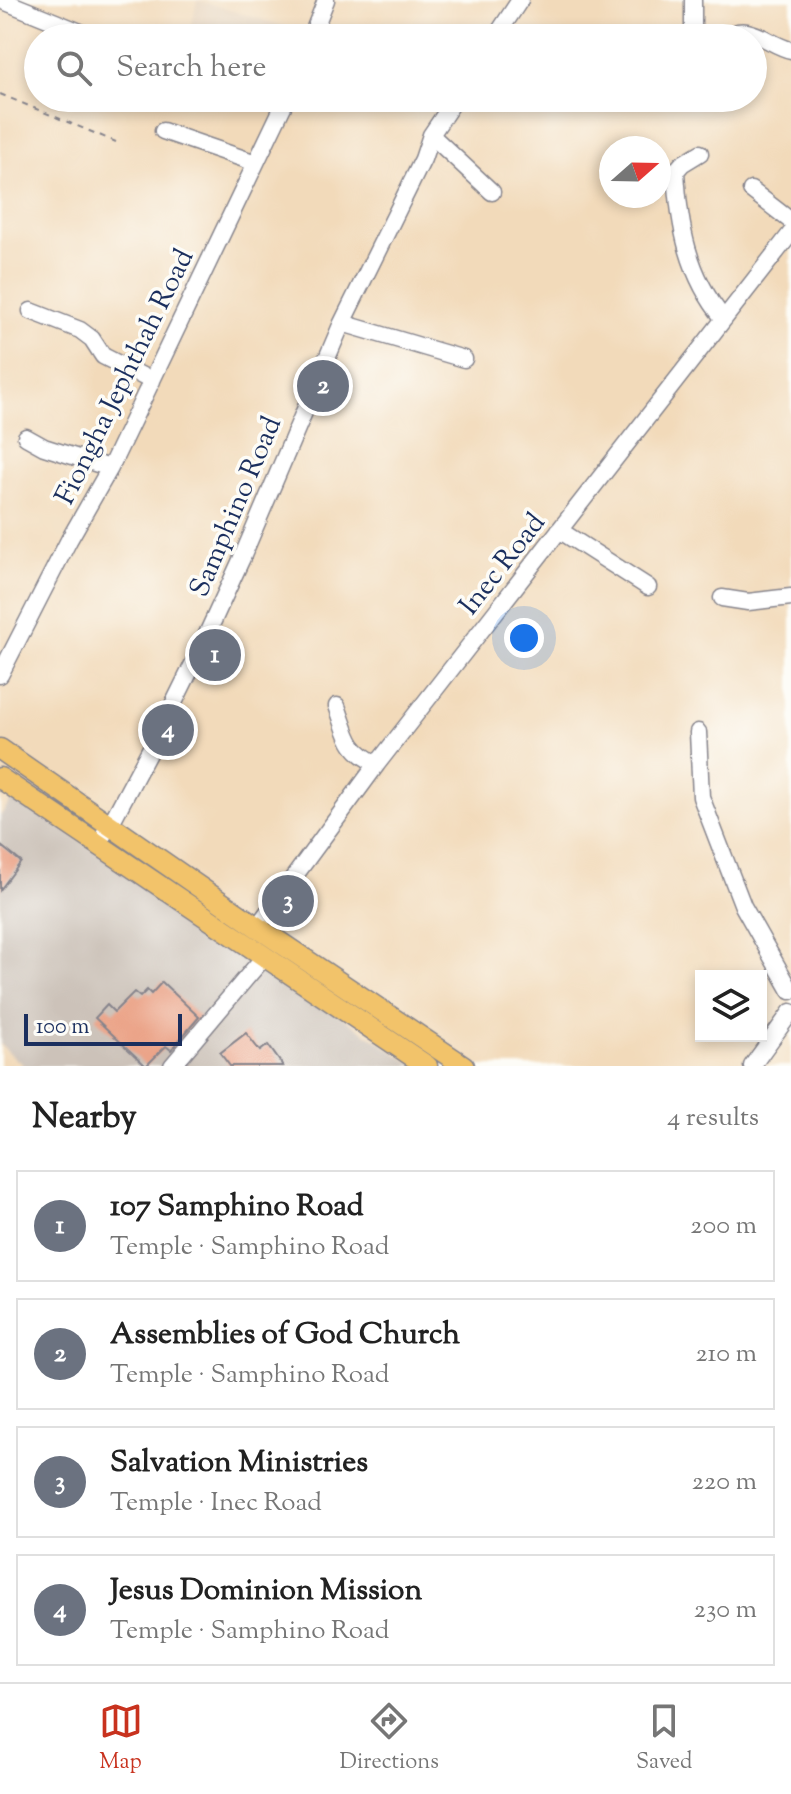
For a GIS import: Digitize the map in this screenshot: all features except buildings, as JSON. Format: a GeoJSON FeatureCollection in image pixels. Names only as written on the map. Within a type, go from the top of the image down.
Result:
{"type":"FeatureCollection","features":[{"type":"Feature","properties":{"kind":"main road"},"geometry":{"type":"LineString","coordinates":[[0,749],[464,1066]]}},
{"type":"Feature","properties":{"kind":"main road"},"geometry":{"type":"LineString","coordinates":[[0,778],[427,1066]]}},
{"type":"Feature","properties":{"kind":"street"},"geometry":{"type":"LineString","coordinates":[[1,0],[60,24]]}},
{"type":"Feature","properties":{"kind":"street"},"geometry":{"type":"LineString","coordinates":[[317,24],[326,0]]}},
{"type":"Feature","properties":{"kind":"street"},"geometry":{"type":"LineString","coordinates":[[504,24],[520,0]]}},
{"type":"Feature","properties":{"kind":"street"},"geometry":{"type":"LineString","coordinates":[[693,0],[693,24]]}},
{"type":"Feature","properties":{"kind":"street"},"geometry":{"type":"LineString","coordinates":[[767,40],[791,50]]}},
{"type":"Feature","properties":{"kind":"street","name":"Fiongha Jephthah Road"},"geometry":{"type":"LineString","coordinates":[[0,675],[110,468],[282,112]]}},
{"type":"Feature","properties":{"kind":"street","name":"Samphino Road"},"geometry":{"type":"LineString","coordinates":[[97,845],[196,658],[342,323],[423,159],[431,135],[447,112]]}},
{"type":"Feature","properties":{"kind":"street"},"geometry":{"type":"LineString","coordinates":[[163,131],[256,163]]}},
{"type":"Feature","properties":{"kind":"street"},"geometry":{"type":"LineString","coordinates":[[431,135],[492,192]]}},
{"type":"Feature","properties":{"kind":"street"},"geometry":{"type":"LineString","coordinates":[[700,153],[676,171],[677,198],[685,246],[696,278],[724,319]]}},
{"type":"Feature","properties":{"kind":"street"},"geometry":{"type":"LineString","coordinates":[[751,190],[791,221]]}},
{"type":"Feature","properties":{"kind":"street","name":"Inec Road"},"geometry":{"type":"LineString","coordinates":[[257,927],[377,764],[790,238]]}},
{"type":"Feature","properties":{"kind":"street"},"geometry":{"type":"LineString","coordinates":[[31,311],[80,330],[92,339],[103,356],[152,381]]}},
{"type":"Feature","properties":{"kind":"street"},"geometry":{"type":"LineString","coordinates":[[342,323],[464,359]]}},
{"type":"Feature","properties":{"kind":"street"},"geometry":{"type":"LineString","coordinates":[[26,437],[44,447],[110,468]]}},
{"type":"Feature","properties":{"kind":"street"},"geometry":{"type":"LineString","coordinates":[[559,530],[648,587]]}},
{"type":"Feature","properties":{"kind":"street"},"geometry":{"type":"LineString","coordinates":[[722,598],[748,602],[791,597]]}},
{"type":"Feature","properties":{"kind":"street"},"geometry":{"type":"LineString","coordinates":[[337,706],[352,746],[360,756],[377,764]]}},
{"type":"Feature","properties":{"kind":"street"},"geometry":{"type":"LineString","coordinates":[[698,732],[701,797],[743,906],[783,982],[791,991]]}},
{"type":"Feature","properties":{"kind":"street"},"geometry":{"type":"LineString","coordinates":[[172,1066],[264,957]]}},
{"type":"Feature","properties":{"kind":"street"},"geometry":{"type":"LineString","coordinates":[[752,1066],[791,1012]]}},
{"type":"Feature","properties":{"kind":"path"},"geometry":{"type":"LineString","coordinates":[[0,94],[24,104]]}},
{"type":"Feature","properties":{"kind":"path"},"geometry":{"type":"LineString","coordinates":[[44,112],[116,142]]}},
{"type":"Feature","properties":{"kind":"shaded area"},"geometry":{"type":"Polygon","coordinates":[[[197,0],[277,24],[192,24],[197,0]]]}},
{"type":"Feature","properties":{"kind":"shaded area"},"geometry":{"type":"Polygon","coordinates":[[[14,797],[415,1066],[24,1066],[0,1044],[0,816],[14,797]]]}},
{"type":"Feature","properties":{"kind":"place","name":"Assemblies of God Church"},"geometry":{"type":"Point","coordinates":[323,386]}},
{"type":"Feature","properties":{"kind":"place","name":"107 Samphino Road"},"geometry":{"type":"Point","coordinates":[215,655]}},
{"type":"Feature","properties":{"kind":"place","name":"Jesus Dominion Mission"},"geometry":{"type":"Point","coordinates":[168,730]}},
{"type":"Feature","properties":{"kind":"place","name":"Salvation Ministries"},"geometry":{"type":"Point","coordinates":[288,901]}}]}
